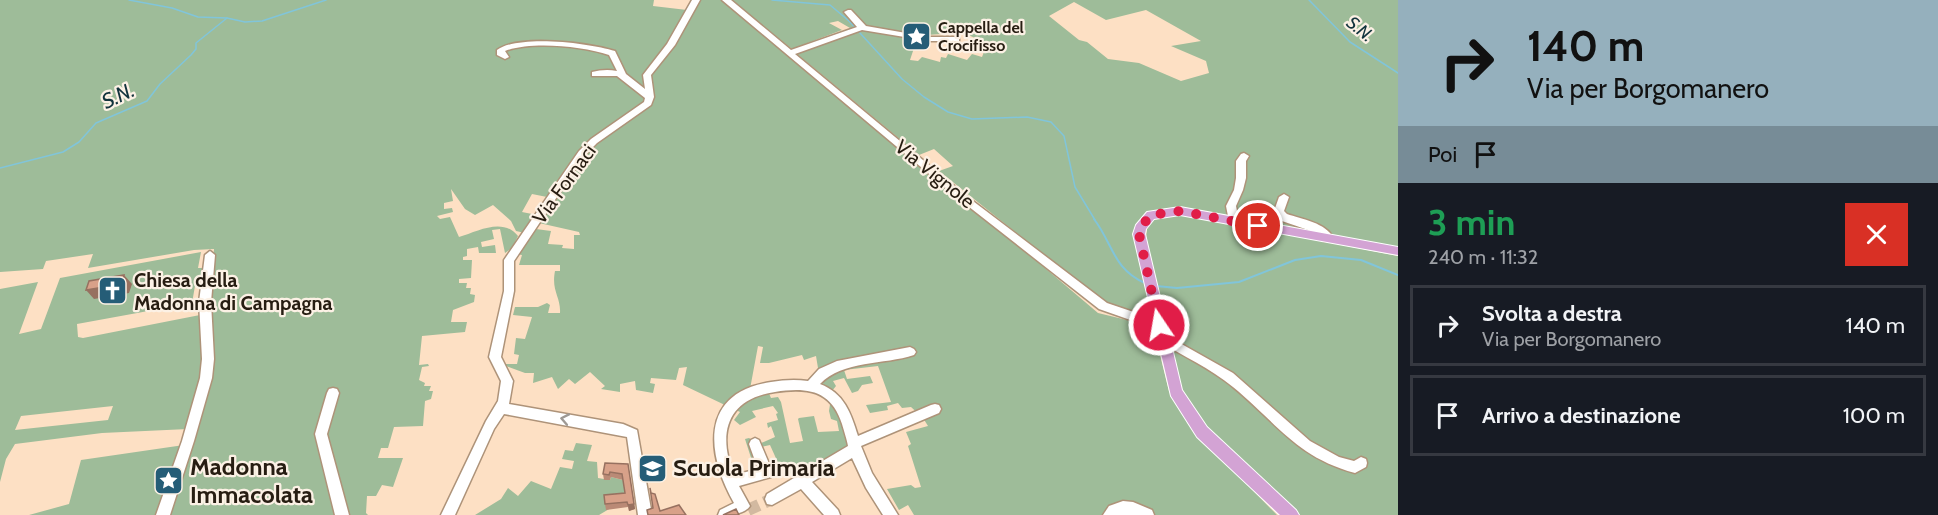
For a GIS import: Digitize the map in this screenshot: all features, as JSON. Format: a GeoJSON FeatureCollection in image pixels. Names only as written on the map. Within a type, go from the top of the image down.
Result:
{"type":"FeatureCollection","features":[{"type":"Feature","properties":{"kind":"main road"},"geometry":{"type":"LineString","coordinates":[[1291,515],[1202,432],[1176,393],[1160,332],[1139,234],[1140,228],[1151,215],[1180,211],[1398,252]]}},
{"type":"Feature","properties":{"kind":"street"},"geometry":{"type":"LineString","coordinates":[[650,97],[647,75],[671,45],[696,0]]}},
{"type":"Feature","properties":{"kind":"street","name":"Via Vignole"},"geometry":{"type":"LineString","coordinates":[[726,0],[962,197],[1102,306],[1160,332],[1236,382],[1320,456],[1341,465],[1355,467],[1361,463]]}},
{"type":"Feature","properties":{"kind":"street"},"geometry":{"type":"LineString","coordinates":[[848,12],[859,28]]}},
{"type":"Feature","properties":{"kind":"street"},"geometry":{"type":"LineString","coordinates":[[789,52],[859,28],[929,39],[956,39]]}},
{"type":"Feature","properties":{"kind":"street"},"geometry":{"type":"LineString","coordinates":[[505,57],[501,50],[513,45],[588,46],[612,53],[622,74]]}},
{"type":"Feature","properties":{"kind":"street"},"geometry":{"type":"LineString","coordinates":[[595,74],[611,71],[622,74],[650,97]]}},
{"type":"Feature","properties":{"kind":"street","name":"Via Fornaci"},"geometry":{"type":"LineString","coordinates":[[502,408],[507,381],[495,357],[509,291],[509,260],[582,153],[594,141],[643,109],[650,97]]}},
{"type":"Feature","properties":{"kind":"street"},"geometry":{"type":"LineString","coordinates":[[1234,221],[1231,206],[1243,173],[1241,161],[1244,156]]}},
{"type":"Feature","properties":{"kind":"street"},"geometry":{"type":"LineString","coordinates":[[1284,197],[1279,211],[1283,217],[1321,230],[1328,238]]}},
{"type":"Feature","properties":{"kind":"street"},"geometry":{"type":"LineString","coordinates":[[163,515],[206,378],[208,359],[206,309],[210,255]]}},
{"type":"Feature","properties":{"kind":"street"},"geometry":{"type":"LineString","coordinates":[[811,385],[823,373],[837,366],[910,352]]}},
{"type":"Feature","properties":{"kind":"street"},"geometry":{"type":"LineString","coordinates":[[724,515],[748,510],[729,482],[721,454],[720,425],[729,406],[752,389],[776,385],[811,385],[834,397],[842,410],[854,446],[873,489],[891,515]]}},
{"type":"Feature","properties":{"kind":"street"},"geometry":{"type":"LineString","coordinates":[[333,393],[321,434],[342,515]]}},
{"type":"Feature","properties":{"kind":"street"},"geometry":{"type":"LineString","coordinates":[[448,515],[490,425],[502,408],[623,430],[633,434],[645,515]]}},
{"type":"Feature","properties":{"kind":"street"},"geometry":{"type":"LineString","coordinates":[[772,499],[854,446],[935,409]]}},
{"type":"Feature","properties":{"kind":"street"},"geometry":{"type":"LineString","coordinates":[[729,482],[766,473],[755,444]]}},
{"type":"Feature","properties":{"kind":"street"},"geometry":{"type":"LineString","coordinates":[[802,481],[833,515]]}},
{"type":"Feature","properties":{"kind":"street"},"geometry":{"type":"LineString","coordinates":[[1110,515],[1114,510],[1125,507],[1137,509],[1147,515]]}},
{"type":"Feature","properties":{"kind":"green space"},"geometry":{"type":"Polygon","coordinates":[[[0,0],[654,0],[653,6],[687,10],[663,53],[645,76],[647,89],[644,103],[585,145],[547,197],[532,194],[522,212],[537,215],[525,233],[516,231],[511,221],[493,205],[475,215],[465,209],[451,189],[453,201],[444,203],[444,209],[452,208],[453,212],[437,216],[440,219],[450,217],[459,237],[498,226],[512,230],[518,236],[512,248],[505,253],[500,229],[492,230],[494,239],[481,242],[482,247],[495,245],[496,253],[479,253],[478,247],[467,249],[467,256],[463,257],[463,260],[472,260],[471,278],[459,279],[459,283],[467,283],[466,288],[471,288],[470,294],[475,295],[474,302],[453,310],[451,322],[467,322],[465,332],[422,336],[419,365],[428,364],[429,366],[422,367],[419,380],[425,383],[424,386],[431,386],[429,391],[433,391],[431,399],[425,401],[423,426],[394,427],[388,448],[381,448],[378,458],[403,458],[393,487],[382,485],[376,496],[367,496],[366,513],[368,515],[166,515],[202,414],[214,249],[194,250],[88,268],[93,254],[46,261],[43,269],[0,272],[0,0]]]}},
{"type":"Feature","properties":{"kind":"green space"},"geometry":{"type":"Polygon","coordinates":[[[699,0],[721,0],[879,127],[1098,313],[1127,320],[1154,331],[1169,391],[1197,433],[1277,515],[914,515],[908,505],[899,510],[887,489],[911,485],[915,488],[921,487],[906,432],[928,426],[923,418],[911,407],[902,408],[898,403],[887,406],[888,410],[870,413],[866,405],[891,402],[878,366],[844,370],[847,379],[870,376],[873,383],[862,385],[858,391],[852,393],[844,378],[833,381],[836,386],[832,391],[815,385],[825,377],[847,367],[911,355],[909,351],[837,364],[819,374],[816,356],[804,360],[802,355],[760,363],[763,347],[758,346],[750,389],[727,406],[683,385],[687,367],[679,368],[676,380],[651,378],[650,383],[655,384],[653,393],[636,390],[635,381],[620,384],[620,392],[601,389],[605,386],[590,372],[575,384],[569,379],[558,389],[552,377],[533,383],[534,373],[525,373],[501,364],[517,364],[519,355],[514,354],[516,338],[525,339],[532,317],[513,315],[515,307],[538,307],[547,303],[550,305],[548,313],[560,313],[554,278],[555,271],[560,271],[560,265],[519,265],[522,255],[516,254],[536,229],[551,231],[548,244],[563,245],[562,248],[574,249],[574,235],[580,235],[579,232],[539,223],[590,149],[653,103],[650,75],[673,47],[699,0]]]}},
{"type":"Feature","properties":{"kind":"green space"},"geometry":{"type":"Polygon","coordinates":[[[730,0],[1398,0],[1398,250],[1175,208],[1158,210],[1137,227],[1156,312],[1144,317],[1104,303],[939,171],[953,166],[934,149],[919,155],[797,54],[799,51],[863,29],[907,36],[906,40],[915,45],[910,60],[918,61],[922,57],[940,62],[941,57],[946,58],[948,54],[967,60],[972,54],[982,57],[984,52],[964,45],[975,38],[962,33],[940,32],[942,34],[926,35],[925,38],[867,27],[850,28],[838,21],[829,23],[842,30],[792,49],[730,0]],[[1074,2],[1049,16],[1108,59],[1139,63],[1181,81],[1209,73],[1206,61],[1171,46],[1201,41],[1146,10],[1106,20],[1074,2]]]}},
{"type":"Feature","properties":{"kind":"green space"},"geometry":{"type":"Polygon","coordinates":[[[1182,214],[1398,256],[1398,515],[1294,515],[1219,446],[1182,393],[1146,237],[1148,221],[1153,218],[1182,214]]]}},
{"type":"Feature","properties":{"kind":"green space"},"geometry":{"type":"Polygon","coordinates":[[[201,252],[198,268],[204,268],[200,285],[195,286],[192,303],[77,324],[78,337],[83,338],[200,315],[205,354],[201,384],[188,429],[102,433],[15,444],[6,459],[0,482],[0,289],[38,282],[19,334],[41,329],[60,278],[201,252]],[[113,406],[21,416],[15,430],[108,420],[113,406]]]}},
{"type":"Feature","properties":{"kind":"green space"},"geometry":{"type":"Polygon","coordinates":[[[767,389],[771,398],[778,397],[781,402],[790,443],[803,441],[799,418],[814,416],[818,432],[839,431],[837,421],[831,419],[829,411],[831,398],[853,448],[796,483],[785,464],[779,465],[770,445],[756,448],[759,463],[753,464],[745,439],[749,438],[759,444],[775,437],[771,426],[768,428],[767,423],[778,420],[776,414],[778,413],[773,406],[752,411],[756,417],[740,425],[734,420],[740,412],[732,408],[767,389]]]}},
{"type":"Feature","properties":{"kind":"green space"},"geometry":{"type":"Polygon","coordinates":[[[576,443],[592,445],[587,461],[597,462],[598,478],[610,480],[611,477],[623,480],[626,499],[599,515],[475,515],[501,499],[508,488],[518,496],[531,481],[551,489],[560,467],[572,469],[574,461],[562,459],[565,450],[573,451],[576,443]]]}},
{"type":"Feature","properties":{"kind":"green space"},"geometry":{"type":"Polygon","coordinates":[[[184,445],[159,515],[29,515],[69,504],[81,460],[184,445]]]}},
{"type":"Feature","properties":{"kind":"building"},"geometry":{"type":"Polygon","coordinates":[[[124,275],[122,284],[86,290],[89,281],[124,275]]]}},
{"type":"Feature","properties":{"kind":"building"},"geometry":{"type":"Polygon","coordinates":[[[605,463],[628,464],[634,504],[628,505],[627,502],[605,504],[604,495],[625,493],[622,474],[610,472],[609,475],[603,474],[605,463]]]}},
{"type":"Feature","properties":{"kind":"building"},"geometry":{"type":"Polygon","coordinates":[[[650,488],[651,493],[655,494],[660,511],[679,505],[686,515],[648,515],[647,510],[653,508],[650,488]]]}},
{"type":"Feature","properties":{"kind":"building"},"geometry":{"type":"Polygon","coordinates":[[[736,509],[739,515],[723,515],[736,509]]]}},
{"type":"Feature","properties":{"kind":"waterway","name":"S.N."},"geometry":{"type":"LineString","coordinates":[[129,0],[172,8],[198,17],[227,18]]}},
{"type":"Feature","properties":{"kind":"waterway","name":"S.N."},"geometry":{"type":"LineString","coordinates":[[227,18],[245,22],[262,21],[326,0]]}},
{"type":"Feature","properties":{"kind":"waterway"},"geometry":{"type":"LineString","coordinates":[[772,0],[830,5],[849,21],[902,79],[924,97],[948,112],[972,119],[1027,117],[1051,122],[1064,136],[1075,187],[1095,220]]}},
{"type":"Feature","properties":{"kind":"waterway","name":"S.N."},"geometry":{"type":"LineString","coordinates":[[1309,0],[1350,42],[1398,73]]}},
{"type":"Feature","properties":{"kind":"waterway","name":"S.N."},"geometry":{"type":"LineString","coordinates":[[0,168],[63,152],[79,142],[96,123],[147,101],[160,84],[191,55],[196,49],[196,43],[227,18]]}},
{"type":"Feature","properties":{"kind":"waterway"},"geometry":{"type":"LineString","coordinates":[[1094,219],[1126,271],[1145,283]]}},
{"type":"Feature","properties":{"kind":"waterway"},"geometry":{"type":"LineString","coordinates":[[1156,286],[1177,288],[1239,282],[1295,260],[1321,256],[1361,260],[1398,275]]}},
{"type":"Feature","properties":{"kind":"tunnel"},"geometry":{"type":"LineString","coordinates":[[748,510],[772,499]]}},
{"type":"Feature","properties":{"kind":"place","name":"Cappella del Crocifisso"},"geometry":{"type":"Point","coordinates":[917,36]}},
{"type":"Feature","properties":{"kind":"place","name":"Chiesa della Madonna di Campagna"},"geometry":{"type":"Point","coordinates":[113,291]}},
{"type":"Feature","properties":{"kind":"place","name":"Scuola Primaria"},"geometry":{"type":"Point","coordinates":[652,468]}},
{"type":"Feature","properties":{"kind":"place","name":"Madonna Immacolata"},"geometry":{"type":"Point","coordinates":[169,481]}},
{"type":"Feature","properties":{"kind":"route"},"geometry":{"type":"LineString","coordinates":[[1159,325],[1139,234],[1140,228],[1151,215],[1180,211],[1258,226]]}}]}
